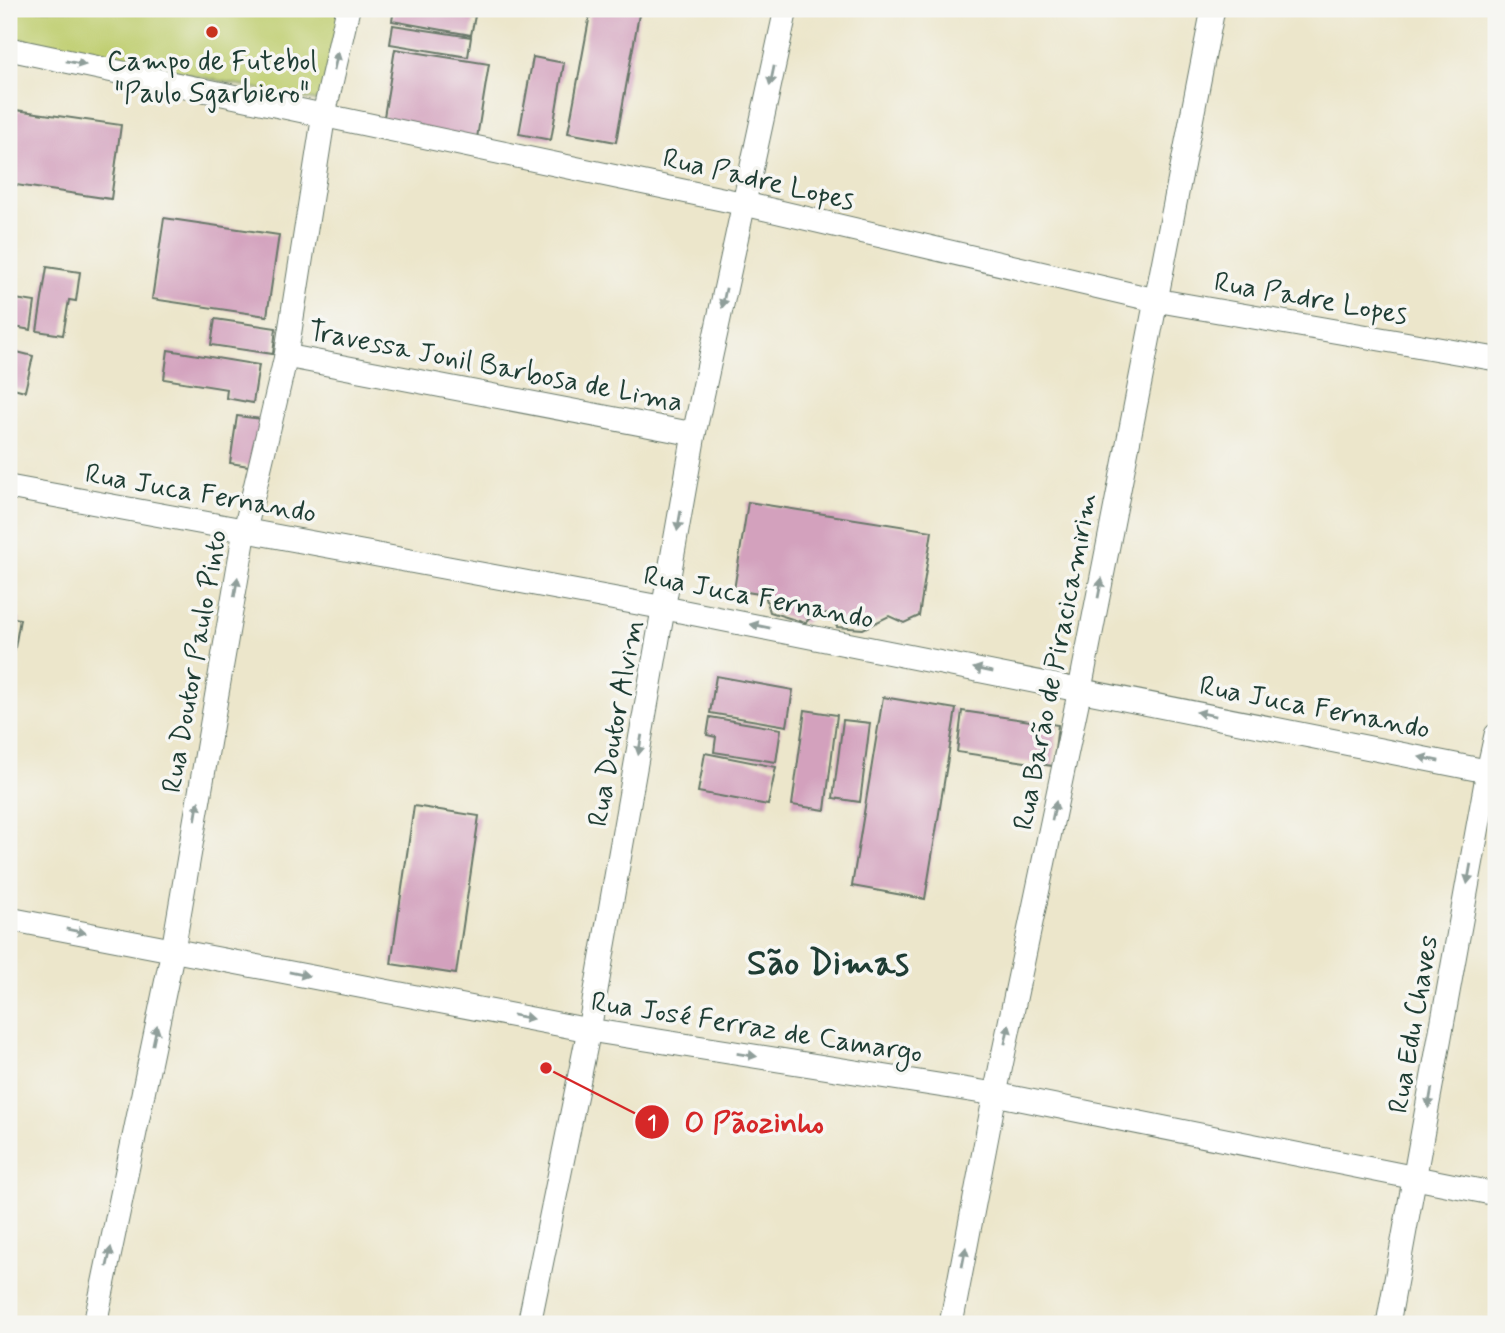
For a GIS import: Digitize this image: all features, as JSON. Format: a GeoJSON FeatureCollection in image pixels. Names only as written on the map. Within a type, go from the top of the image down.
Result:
{"type":"FeatureCollection","features":[{"type":"Feature","properties":{"kind":"street","name":"Rua Doutor Paulo Pinto"},"geometry":{"type":"LineString","coordinates":[[95,1324],[173,950],[245,530],[286,356],[324,114],[348,9]]}},
{"type":"Feature","properties":{"kind":"street","name":"Rua Doutor Alvim"},"geometry":{"type":"LineString","coordinates":[[529,1324],[589,1030],[694,434],[786,9]]}},
{"type":"Feature","properties":{"kind":"street","name":"Rua Barão de Piracicamirim"},"geometry":{"type":"LineString","coordinates":[[951,1324],[995,1094],[1080,689],[1213,9]]}},
{"type":"Feature","properties":{"kind":"street","name":"Rua Padre Lopes"},"geometry":{"type":"LineString","coordinates":[[9,49],[745,204],[1155,300],[1496,359]]}},
{"type":"Feature","properties":{"kind":"street","name":"Travessa Jonil Barbosa de Lima"},"geometry":{"type":"LineString","coordinates":[[286,356],[694,434]]}},
{"type":"Feature","properties":{"kind":"street","name":"Rua Juca Fernando"},"geometry":{"type":"LineString","coordinates":[[9,486],[665,608],[1492,772]]}},
{"type":"Feature","properties":{"kind":"street","name":"Rua Edu Chaves"},"geometry":{"type":"LineString","coordinates":[[1388,1324],[1492,772],[1496,734]]}},
{"type":"Feature","properties":{"kind":"street","name":"Rua José Ferraz de Camargo"},"geometry":{"type":"LineString","coordinates":[[9,919],[589,1030],[995,1094],[1496,1194]]}},
{"type":"Feature","properties":{"kind":"green space"},"geometry":{"type":"Polygon","coordinates":[[[9,9],[342,9],[321,102],[9,37],[9,9]]]}},
{"type":"Feature","properties":{"kind":"building"},"geometry":{"type":"Polygon","coordinates":[[[394,9],[429,9],[475,16],[471,35],[392,21],[394,9]]]}},
{"type":"Feature","properties":{"kind":"building"},"geometry":{"type":"Polygon","coordinates":[[[455,9],[475,9],[474,13],[455,9]]]}},
{"type":"Feature","properties":{"kind":"building"},"geometry":{"type":"Polygon","coordinates":[[[591,9],[640,9],[616,142],[568,133],[591,9]]]}},
{"type":"Feature","properties":{"kind":"building"},"geometry":{"type":"Polygon","coordinates":[[[393,25],[471,37],[468,57],[390,44],[393,25]]]}},
{"type":"Feature","properties":{"kind":"building"},"geometry":{"type":"Polygon","coordinates":[[[395,49],[489,64],[477,138],[383,123],[395,49]]]}},
{"type":"Feature","properties":{"kind":"building"},"geometry":{"type":"Polygon","coordinates":[[[533,57],[564,63],[551,140],[519,134],[533,57]]]}},
{"type":"Feature","properties":{"kind":"building"},"geometry":{"type":"Polygon","coordinates":[[[9,109],[121,125],[111,199],[9,184],[9,109]]]}},
{"type":"Feature","properties":{"kind":"building"},"geometry":{"type":"Polygon","coordinates":[[[164,218],[279,235],[267,316],[152,299],[164,218]]]}},
{"type":"Feature","properties":{"kind":"building"},"geometry":{"type":"Polygon","coordinates":[[[47,267],[80,272],[76,301],[69,300],[63,335],[37,331],[47,267]]]}},
{"type":"Feature","properties":{"kind":"building"},"geometry":{"type":"Polygon","coordinates":[[[9,298],[35,302],[31,330],[9,326],[9,298]]]}},
{"type":"Feature","properties":{"kind":"building"},"geometry":{"type":"Polygon","coordinates":[[[215,319],[276,328],[273,354],[211,345],[215,319]]]}},
{"type":"Feature","properties":{"kind":"building"},"geometry":{"type":"Polygon","coordinates":[[[9,350],[33,356],[25,391],[9,387],[9,350]]]}},
{"type":"Feature","properties":{"kind":"building"},"geometry":{"type":"Polygon","coordinates":[[[168,350],[259,365],[253,403],[226,398],[227,389],[164,379],[168,350]]]}},
{"type":"Feature","properties":{"kind":"building"},"geometry":{"type":"Polygon","coordinates":[[[237,416],[262,419],[255,467],[230,463],[237,416]]]}},
{"type":"Feature","properties":{"kind":"building"},"geometry":{"type":"Polygon","coordinates":[[[748,502],[932,531],[919,616],[904,623],[889,616],[863,629],[837,627],[830,614],[816,612],[805,623],[770,612],[765,595],[734,590],[748,502]]]}},
{"type":"Feature","properties":{"kind":"building"},"geometry":{"type":"Polygon","coordinates":[[[9,617],[20,619],[10,676],[9,676],[9,617]]]}},
{"type":"Feature","properties":{"kind":"building"},"geometry":{"type":"Polygon","coordinates":[[[716,676],[793,690],[787,726],[710,713],[716,676]]]}},
{"type":"Feature","properties":{"kind":"building"},"geometry":{"type":"Polygon","coordinates":[[[883,697],[956,709],[925,899],[852,886],[883,697]]]}},
{"type":"Feature","properties":{"kind":"building"},"geometry":{"type":"Polygon","coordinates":[[[805,710],[837,715],[825,810],[792,805],[805,710]]]}},
{"type":"Feature","properties":{"kind":"building"},"geometry":{"type":"Polygon","coordinates":[[[962,711],[1058,725],[1053,766],[957,752],[962,711]]]}},
{"type":"Feature","properties":{"kind":"building"},"geometry":{"type":"Polygon","coordinates":[[[710,717],[781,729],[776,762],[714,752],[716,737],[707,735],[710,717]]]}},
{"type":"Feature","properties":{"kind":"building"},"geometry":{"type":"Polygon","coordinates":[[[843,720],[870,723],[860,802],[833,798],[843,720]]]}},
{"type":"Feature","properties":{"kind":"building"},"geometry":{"type":"Polygon","coordinates":[[[705,753],[776,767],[768,805],[698,792],[705,753]]]}},
{"type":"Feature","properties":{"kind":"building"},"geometry":{"type":"Polygon","coordinates":[[[414,806],[479,816],[456,974],[391,964],[414,806]]]}},
{"type":"Feature","properties":{"kind":"place","name":"Campo de Futebol \"Paulo Sgarbiero\""},"geometry":{"type":"Point","coordinates":[212,32]}},
{"type":"Feature","properties":{"kind":"place","name":"O Pãozinho"},"geometry":{"type":"Point","coordinates":[546,1068]}},
{"type":"Feature","properties":{"kind":"district","name":"São Dimas"},"geometry":{"type":"Point","coordinates":[828,962]}}]}
